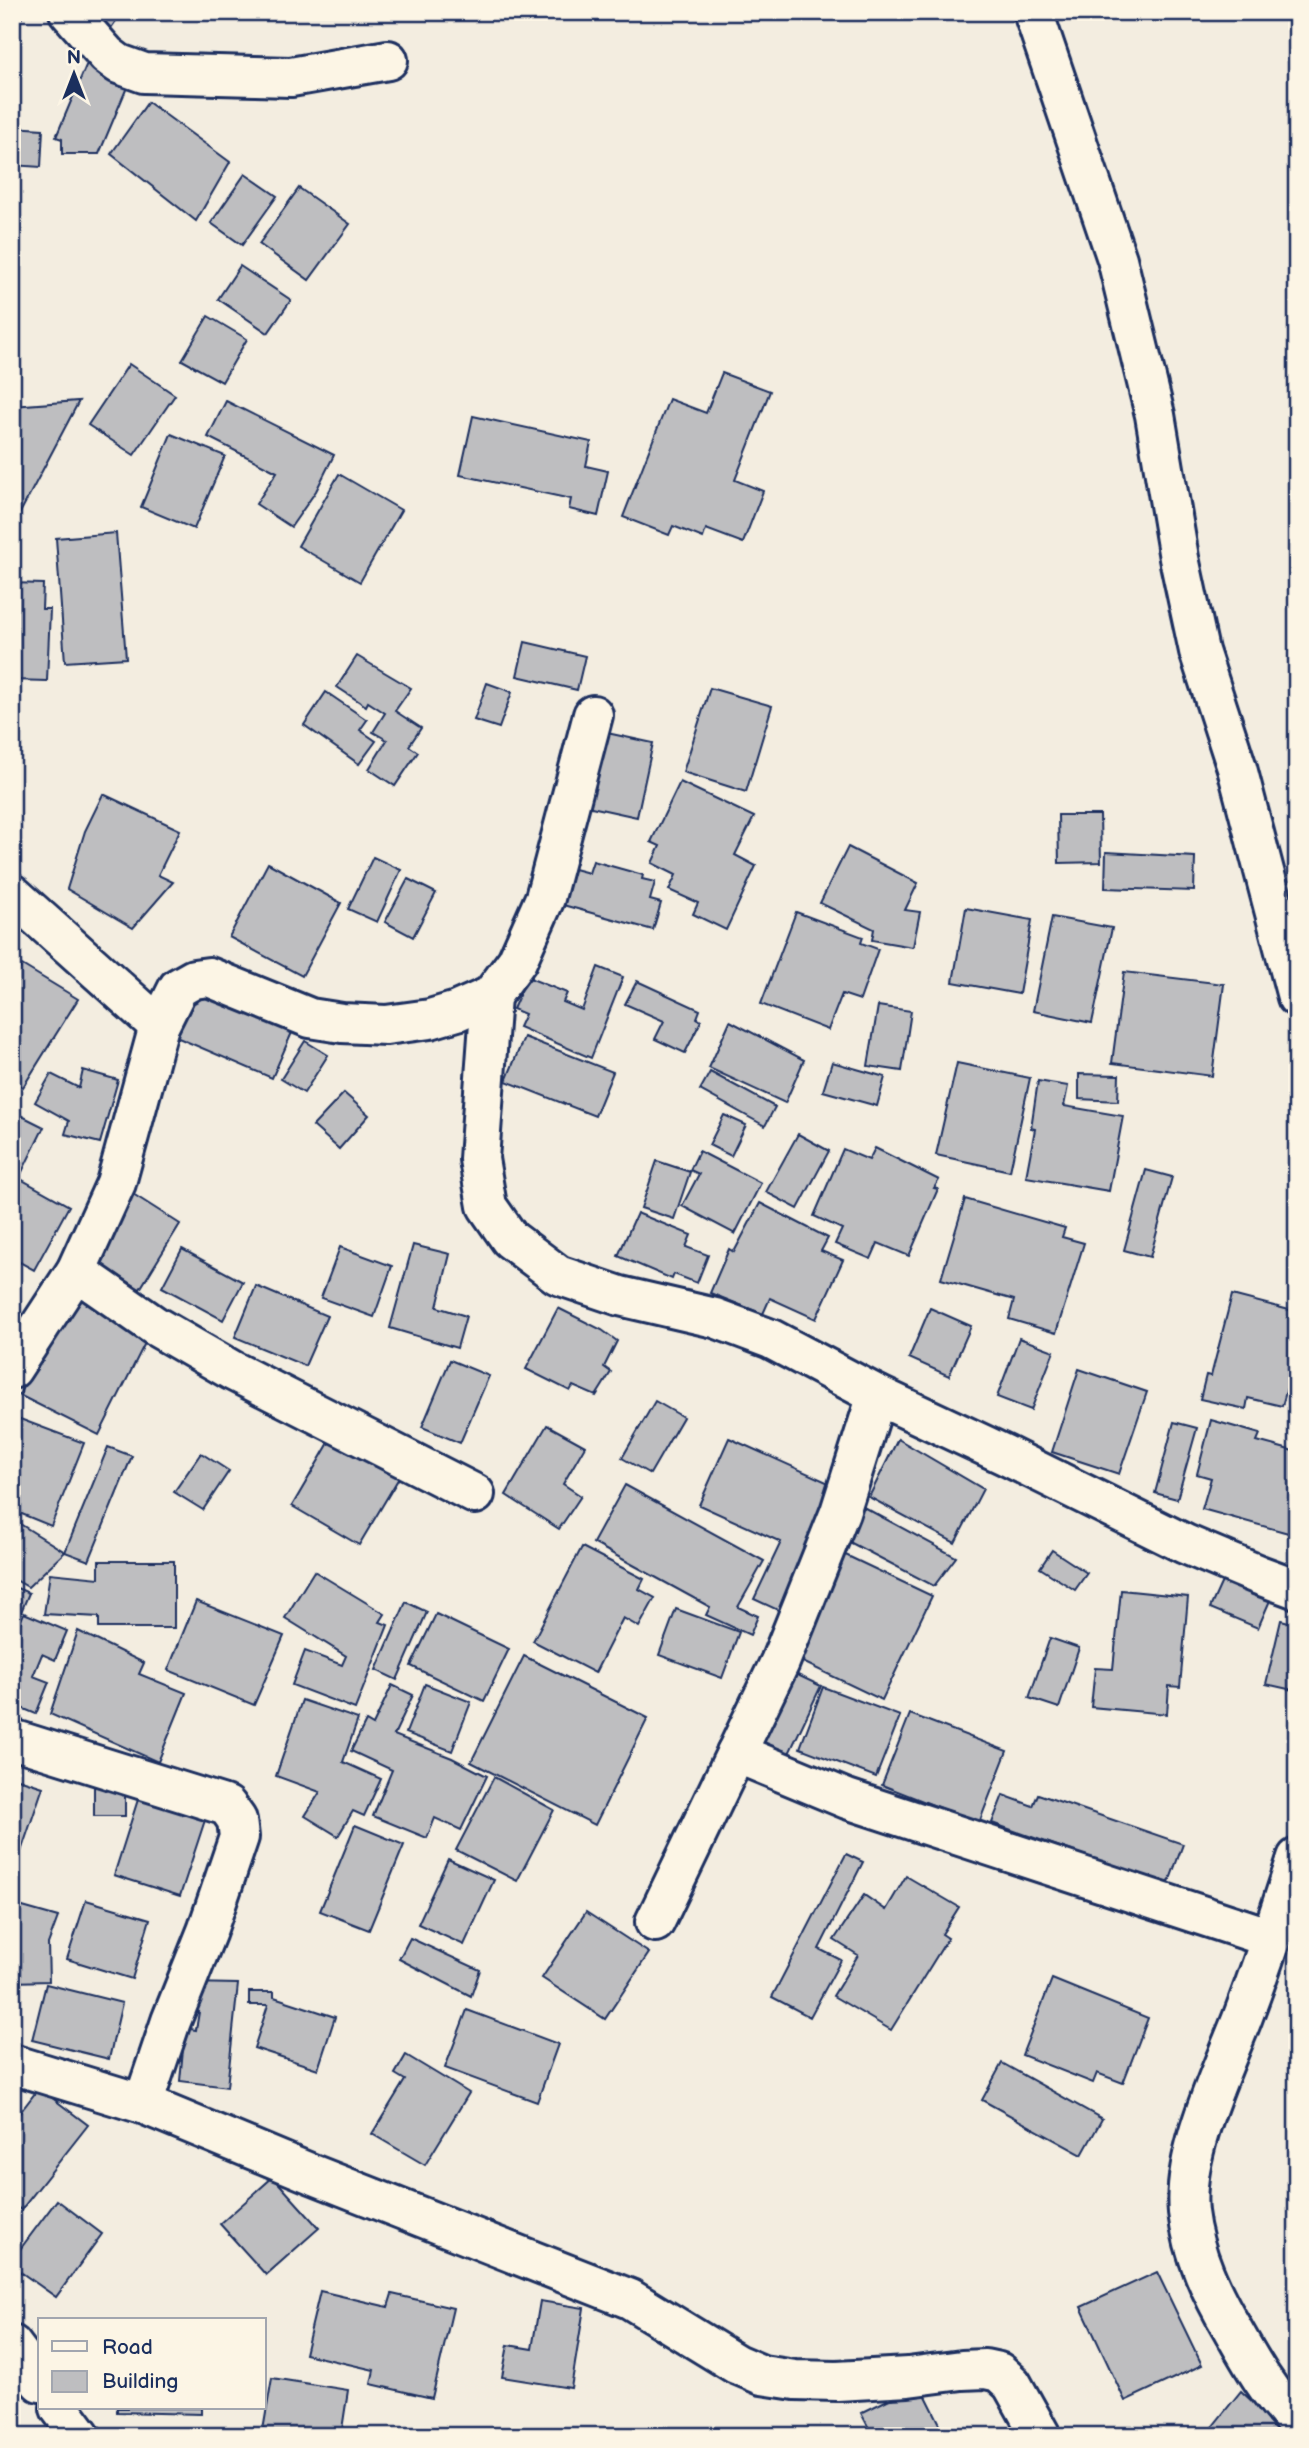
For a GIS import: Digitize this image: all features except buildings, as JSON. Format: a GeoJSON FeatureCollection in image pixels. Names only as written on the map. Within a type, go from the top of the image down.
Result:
{"type":"FeatureCollection","features":[{"type":"Feature","properties":{"kind":"street"},"geometry":{"type":"LineString","coordinates":[[69,12],[107,55],[119,64],[144,73],[291,77],[388,60]]}},
{"type":"Feature","properties":{"kind":"street"},"geometry":{"type":"LineString","coordinates":[[1033,12],[1117,259],[1156,415],[1179,558],[1199,651],[1237,768],[1297,997]]}},
{"type":"Feature","properties":{"kind":"street"},"geometry":{"type":"LineString","coordinates":[[12,1369],[76,1271],[116,1183],[159,1026],[178,988],[194,979],[209,977],[310,1018],[386,1025],[457,1012],[491,996],[517,961],[545,898],[593,715]]}},
{"type":"Feature","properties":{"kind":"street"},"geometry":{"type":"LineString","coordinates":[[12,894],[159,1026]]}},
{"type":"Feature","properties":{"kind":"street"},"geometry":{"type":"LineString","coordinates":[[491,996],[479,1159],[487,1206],[510,1239],[558,1275],[620,1296],[715,1318],[771,1339],[877,1395],[1185,1544],[1297,1589]]}},
{"type":"Feature","properties":{"kind":"street"},"geometry":{"type":"LineString","coordinates":[[76,1271],[155,1326],[233,1371],[475,1494]]}},
{"type":"Feature","properties":{"kind":"street"},"geometry":{"type":"LineString","coordinates":[[655,1922],[780,1662],[839,1512],[877,1395]]}},
{"type":"Feature","properties":{"kind":"street"},"geometry":{"type":"LineString","coordinates":[[12,1739],[227,1806],[237,1820],[239,1837],[207,1931],[171,2021],[144,2104]]}},
{"type":"Feature","properties":{"kind":"street"},"geometry":{"type":"LineString","coordinates":[[736,1753],[786,1776],[847,1799],[1271,1938]]}},
{"type":"Feature","properties":{"kind":"street"},"geometry":{"type":"LineString","coordinates":[[1297,1858],[1271,1938],[1207,2106],[1190,2171],[1188,2209],[1193,2245],[1218,2305],[1250,2361],[1283,2409],[1297,2421]]}},
{"type":"Feature","properties":{"kind":"street"},"geometry":{"type":"LineString","coordinates":[[12,2064],[144,2104],[312,2174],[630,2299],[736,2364],[762,2375],[795,2380],[837,2381],[908,2377],[962,2370],[985,2369],[999,2372],[1012,2384],[1041,2436]]}},
{"type":"Feature","properties":{"kind":"street"},"geometry":{"type":"LineString","coordinates":[[12,2345],[38,2379]]}},
{"type":"Feature","properties":{"kind":"street"},"geometry":{"type":"LineString","coordinates":[[62,2410],[81,2436]]}}]}
